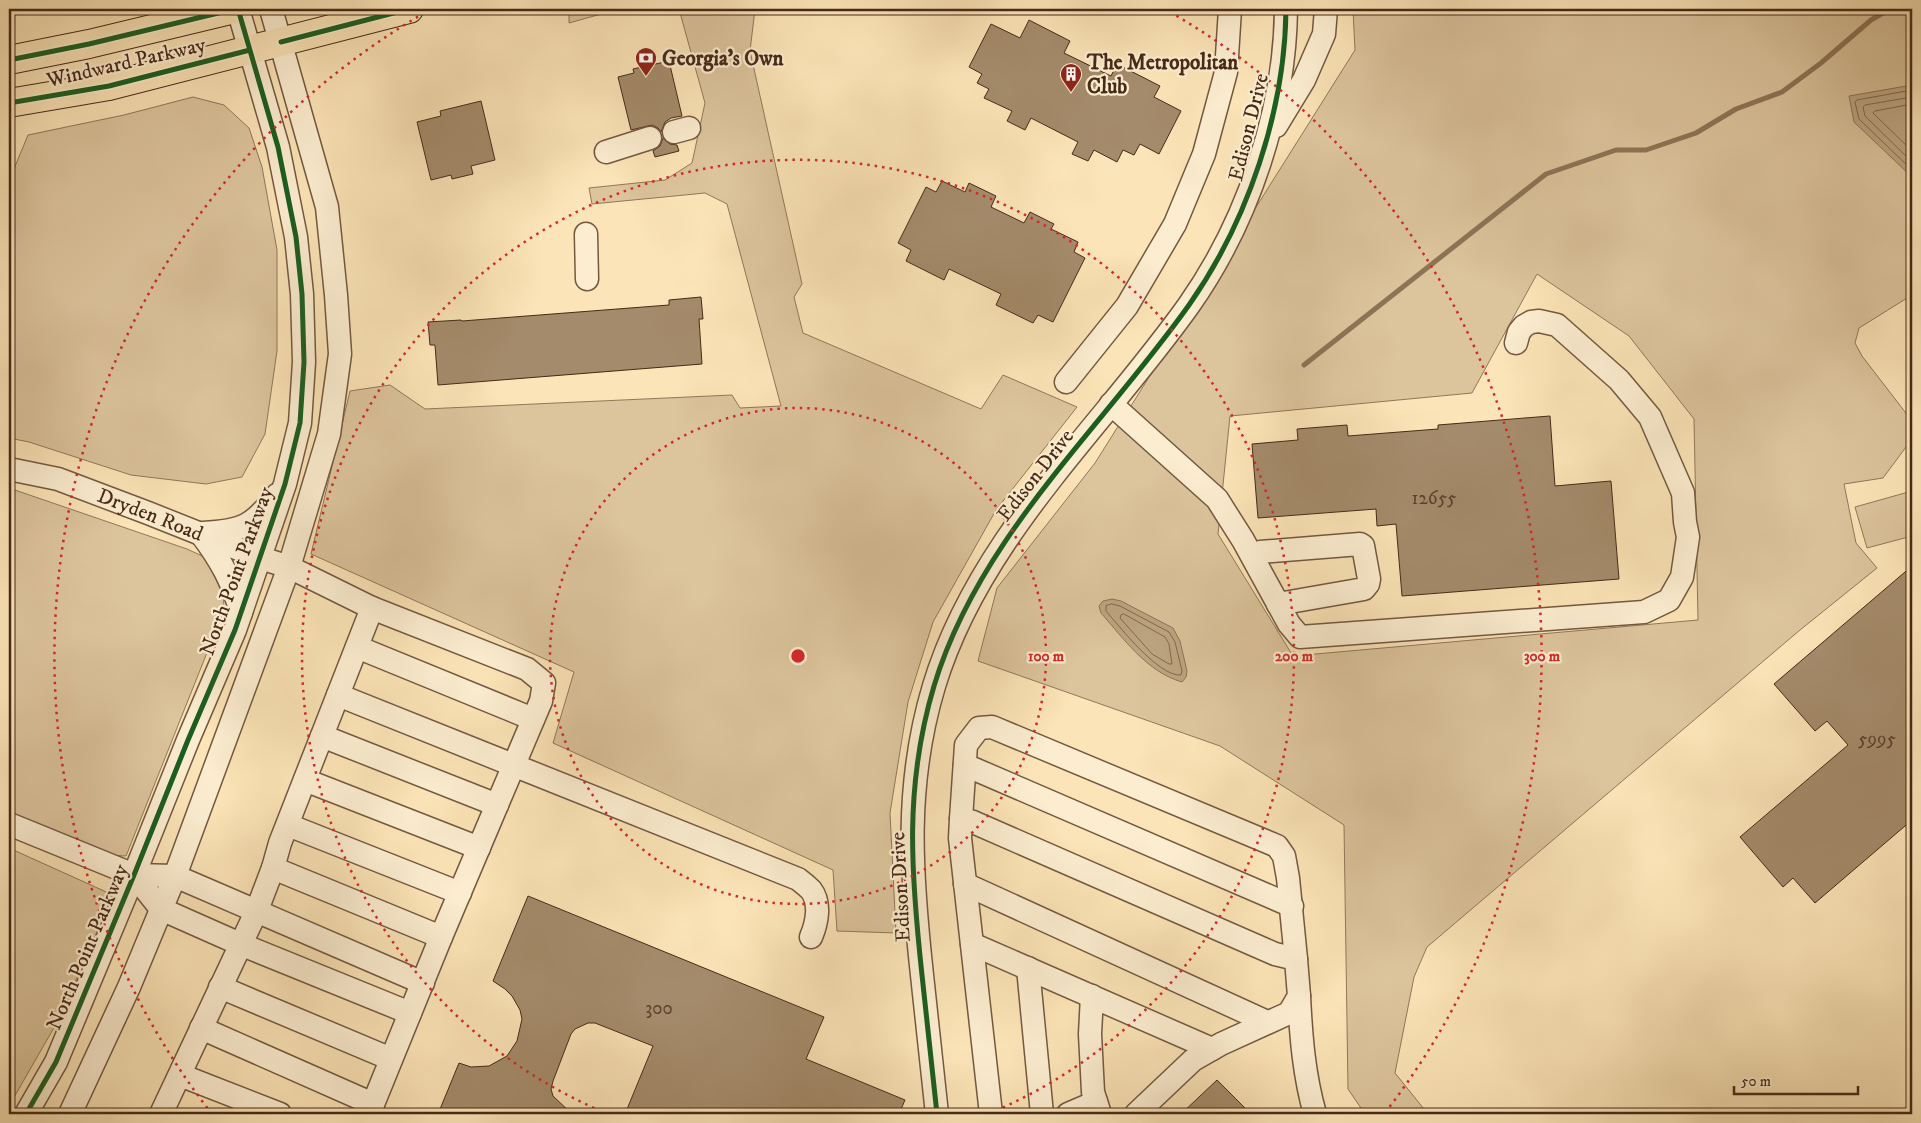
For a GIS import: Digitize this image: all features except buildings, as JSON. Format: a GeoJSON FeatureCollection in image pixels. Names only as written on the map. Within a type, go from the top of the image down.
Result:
{"type":"FeatureCollection","features":[{"type":"Feature","properties":{"kind":"main road","name":"Windward Parkway"},"geometry":{"type":"LineString","coordinates":[[9,60],[89,44],[236,9]]}},
{"type":"Feature","properties":{"kind":"main road","name":"Windward Parkway"},"geometry":{"type":"LineString","coordinates":[[9,103],[109,86],[409,9]]}},
{"type":"Feature","properties":{"kind":"street","name":"North Point Parkway"},"geometry":{"type":"LineString","coordinates":[[26,1114],[56,1062],[241,613],[285,484],[300,423],[304,362],[302,294],[296,237],[278,147],[236,9]]}},
{"type":"Feature","properties":{"kind":"street"},"geometry":{"type":"LineString","coordinates":[[70,1114],[129,987],[175,876],[289,567],[329,434],[340,354],[336,295],[326,207],[271,9]]}},
{"type":"Feature","properties":{"kind":"street"},"geometry":{"type":"LineString","coordinates":[[1066,382],[1127,306],[1175,224],[1204,154],[1226,72],[1230,9]]}},
{"type":"Feature","properties":{"kind":"street","name":"Edison Drive"},"geometry":{"type":"LineString","coordinates":[[937,1114],[915,907],[911,850],[913,795],[921,740],[934,686],[949,644],[977,585],[1016,525],[1190,304],[1224,247],[1251,187],[1266,142],[1275,105],[1286,30],[1286,9]]}},
{"type":"Feature","properties":{"kind":"street","name":"Edison Drive"},"geometry":{"type":"LineString","coordinates":[[1266,142],[1304,80],[1324,34],[1326,9]]}},
{"type":"Feature","properties":{"kind":"street"},"geometry":{"type":"LineString","coordinates":[[606,152],[650,138]]}},
{"type":"Feature","properties":{"kind":"street"},"geometry":{"type":"LineString","coordinates":[[586,234],[587,279]]}},
{"type":"Feature","properties":{"kind":"street"},"geometry":{"type":"LineString","coordinates":[[1111,404],[1217,499],[1253,558],[1289,624],[1300,637],[1644,612],[1669,600],[1682,577],[1688,537],[1683,493],[1650,417],[1619,380],[1557,325],[1539,321],[1531,322],[1519,332],[1516,343]]}},
{"type":"Feature","properties":{"kind":"street","name":"Dryden Road"},"geometry":{"type":"LineString","coordinates":[[9,469],[58,479],[261,558],[289,567],[372,608],[527,670],[544,683],[541,701],[533,719]]}},
{"type":"Feature","properties":{"kind":"street"},"geometry":{"type":"LineString","coordinates":[[200,534],[226,532],[244,527],[261,515],[285,484]]}},
{"type":"Feature","properties":{"kind":"street"},"geometry":{"type":"LineString","coordinates":[[200,534],[219,558],[227,573],[236,593],[241,613]]}},
{"type":"Feature","properties":{"kind":"street"},"geometry":{"type":"LineString","coordinates":[[1253,558],[1260,552],[1360,544],[1363,546],[1369,579],[1364,589],[1278,604]]}},
{"type":"Feature","properties":{"kind":"street"},"geometry":{"type":"LineString","coordinates":[[162,1114],[257,910],[372,608]]}},
{"type":"Feature","properties":{"kind":"street"},"geometry":{"type":"LineString","coordinates":[[201,1028],[372,1109],[391,1059],[533,719],[357,647]]}},
{"type":"Feature","properties":{"kind":"street"},"geometry":{"type":"LineString","coordinates":[[338,695],[798,879],[812,891],[818,909],[816,926],[811,938]]}},
{"type":"Feature","properties":{"kind":"street"},"geometry":{"type":"LineString","coordinates":[[992,1114],[960,838],[966,745],[980,728],[992,727],[1277,846],[1284,856],[1292,906],[1301,1046],[1315,1114]]}},
{"type":"Feature","properties":{"kind":"street"},"geometry":{"type":"LineString","coordinates":[[322,736],[497,805]]}},
{"type":"Feature","properties":{"kind":"street"},"geometry":{"type":"LineString","coordinates":[[965,765],[1292,906]]}},
{"type":"Feature","properties":{"kind":"street"},"geometry":{"type":"LineString","coordinates":[[305,780],[479,848]]}},
{"type":"Feature","properties":{"kind":"street"},"geometry":{"type":"LineString","coordinates":[[961,819],[973,822],[1275,954],[1296,959]]}},
{"type":"Feature","properties":{"kind":"street"},"geometry":{"type":"LineString","coordinates":[[9,824],[134,875],[175,876],[423,983]]}},
{"type":"Feature","properties":{"kind":"street"},"geometry":{"type":"LineString","coordinates":[[288,825],[460,894]]}},
{"type":"Feature","properties":{"kind":"street"},"geometry":{"type":"LineString","coordinates":[[274,868],[441,938]]}},
{"type":"Feature","properties":{"kind":"street"},"geometry":{"type":"LineString","coordinates":[[134,875],[161,909],[240,944],[410,1013]]}},
{"type":"Feature","properties":{"kind":"street"},"geometry":{"type":"LineString","coordinates":[[965,884],[1268,1022]]}},
{"type":"Feature","properties":{"kind":"street"},"geometry":{"type":"LineString","coordinates":[[972,944],[1212,1049]]}},
{"type":"Feature","properties":{"kind":"street"},"geometry":{"type":"LineString","coordinates":[[1028,968],[1042,1114]]}},
{"type":"Feature","properties":{"kind":"street"},"geometry":{"type":"LineString","coordinates":[[220,987],[391,1059]]}},
{"type":"Feature","properties":{"kind":"street"},"geometry":{"type":"LineString","coordinates":[[1068,1114],[1098,1108],[1093,1092],[1090,1034],[1092,996]]}},
{"type":"Feature","properties":{"kind":"street"},"geometry":{"type":"LineString","coordinates":[[1136,1114],[1193,1060],[1212,1049],[1289,1013],[1299,996]]}},
{"type":"Feature","properties":{"kind":"street"},"geometry":{"type":"LineString","coordinates":[[180,1075],[280,1114]]}},
{"type":"Feature","properties":{"kind":"shaded area"},"geometry":{"type":"Polygon","coordinates":[[[569,9],[619,9],[569,23],[569,9]]]}},
{"type":"Feature","properties":{"kind":"shaded area"},"geometry":{"type":"Polygon","coordinates":[[[679,9],[755,9],[750,51],[802,284],[794,297],[803,333],[981,409],[1003,375],[1077,407],[996,510],[933,622],[908,702],[890,813],[896,933],[837,931],[833,870],[553,743],[574,672],[311,554],[350,391],[390,385],[425,409],[732,395],[740,408],[781,406],[727,204],[705,193],[592,204],[589,188],[665,180],[692,163],[705,103],[679,9]]]}},
{"type":"Feature","properties":{"kind":"shaded area"},"geometry":{"type":"Polygon","coordinates":[[[1353,9],[1912,9],[1912,295],[1859,328],[1855,343],[1862,356],[1912,421],[1912,439],[1883,478],[1844,484],[1856,543],[1877,568],[1800,630],[1427,947],[1414,977],[1395,1073],[1428,1114],[1365,1114],[1348,1089],[1344,825],[1220,746],[978,661],[997,588],[1095,463],[1355,50],[1353,9]],[[1537,274],[1472,393],[1230,416],[1218,534],[1293,656],[1698,620],[1694,419],[1629,336],[1537,274]]]}},
{"type":"Feature","properties":{"kind":"shaded area"},"geometry":{"type":"Polygon","coordinates":[[[193,97],[224,105],[249,128],[262,167],[277,250],[277,351],[265,434],[242,477],[206,484],[131,475],[29,442],[9,438],[9,181],[28,135],[124,115],[193,97]]]}},
{"type":"Feature","properties":{"kind":"shaded area"},"geometry":{"type":"Polygon","coordinates":[[[9,488],[187,549],[211,560],[223,586],[224,610],[126,856],[104,855],[9,818],[9,488]]]}},
{"type":"Feature","properties":{"kind":"shaded area"},"geometry":{"type":"Polygon","coordinates":[[[1912,491],[1912,536],[1867,548],[1855,507],[1912,491]]]}},
{"type":"Feature","properties":{"kind":"shaded area"},"geometry":{"type":"Polygon","coordinates":[[[9,848],[113,895],[59,1019],[9,1106],[9,848]]]}},
{"type":"Feature","properties":{"kind":"water"},"geometry":{"type":"Polygon","coordinates":[[[1912,85],[1912,177],[1854,122],[1849,96],[1912,85]]]}},
{"type":"Feature","properties":{"kind":"water"},"geometry":{"type":"Polygon","coordinates":[[[1112,599],[1121,601],[1173,628],[1180,641],[1187,671],[1186,677],[1182,682],[1169,677],[1147,663],[1101,613],[1099,606],[1103,601],[1112,599]]]}},
{"type":"Feature","properties":{"kind":"waterway"},"geometry":{"type":"LineString","coordinates":[[1304,365],[1546,174],[1616,150],[1646,150],[1696,133],[1736,109],[1782,92],[1821,63],[1871,20],[1890,9]]}},
{"type":"Feature","properties":{"kind":"cycle path"},"geometry":{"type":"LineString","coordinates":[[9,60],[89,44],[235,9]]}},
{"type":"Feature","properties":{"kind":"cycle path"},"geometry":{"type":"LineString","coordinates":[[26,1114],[56,1062],[235,630],[285,484],[300,423],[304,362],[302,294],[296,237],[278,147],[238,9]]}},
{"type":"Feature","properties":{"kind":"cycle path"},"geometry":{"type":"LineString","coordinates":[[281,42],[409,9]]}},
{"type":"Feature","properties":{"kind":"cycle path"},"geometry":{"type":"LineString","coordinates":[[937,1114],[918,938],[913,866],[914,795],[918,759],[924,723],[934,686],[954,632],[980,581],[1011,533],[1045,486],[1155,351],[1189,305],[1229,238],[1259,164],[1270,125],[1279,86],[1284,48],[1286,9]]}},
{"type":"Feature","properties":{"kind":"cycle path"},"geometry":{"type":"LineString","coordinates":[[9,103],[109,86],[250,50]]}},
{"type":"Feature","properties":{"kind":"place","name":"Georgia's Own"},"geometry":{"type":"Point","coordinates":[646,77]}},
{"type":"Feature","properties":{"kind":"place","name":"The Metropolitan Club"},"geometry":{"type":"Point","coordinates":[1071,93]}}]}
